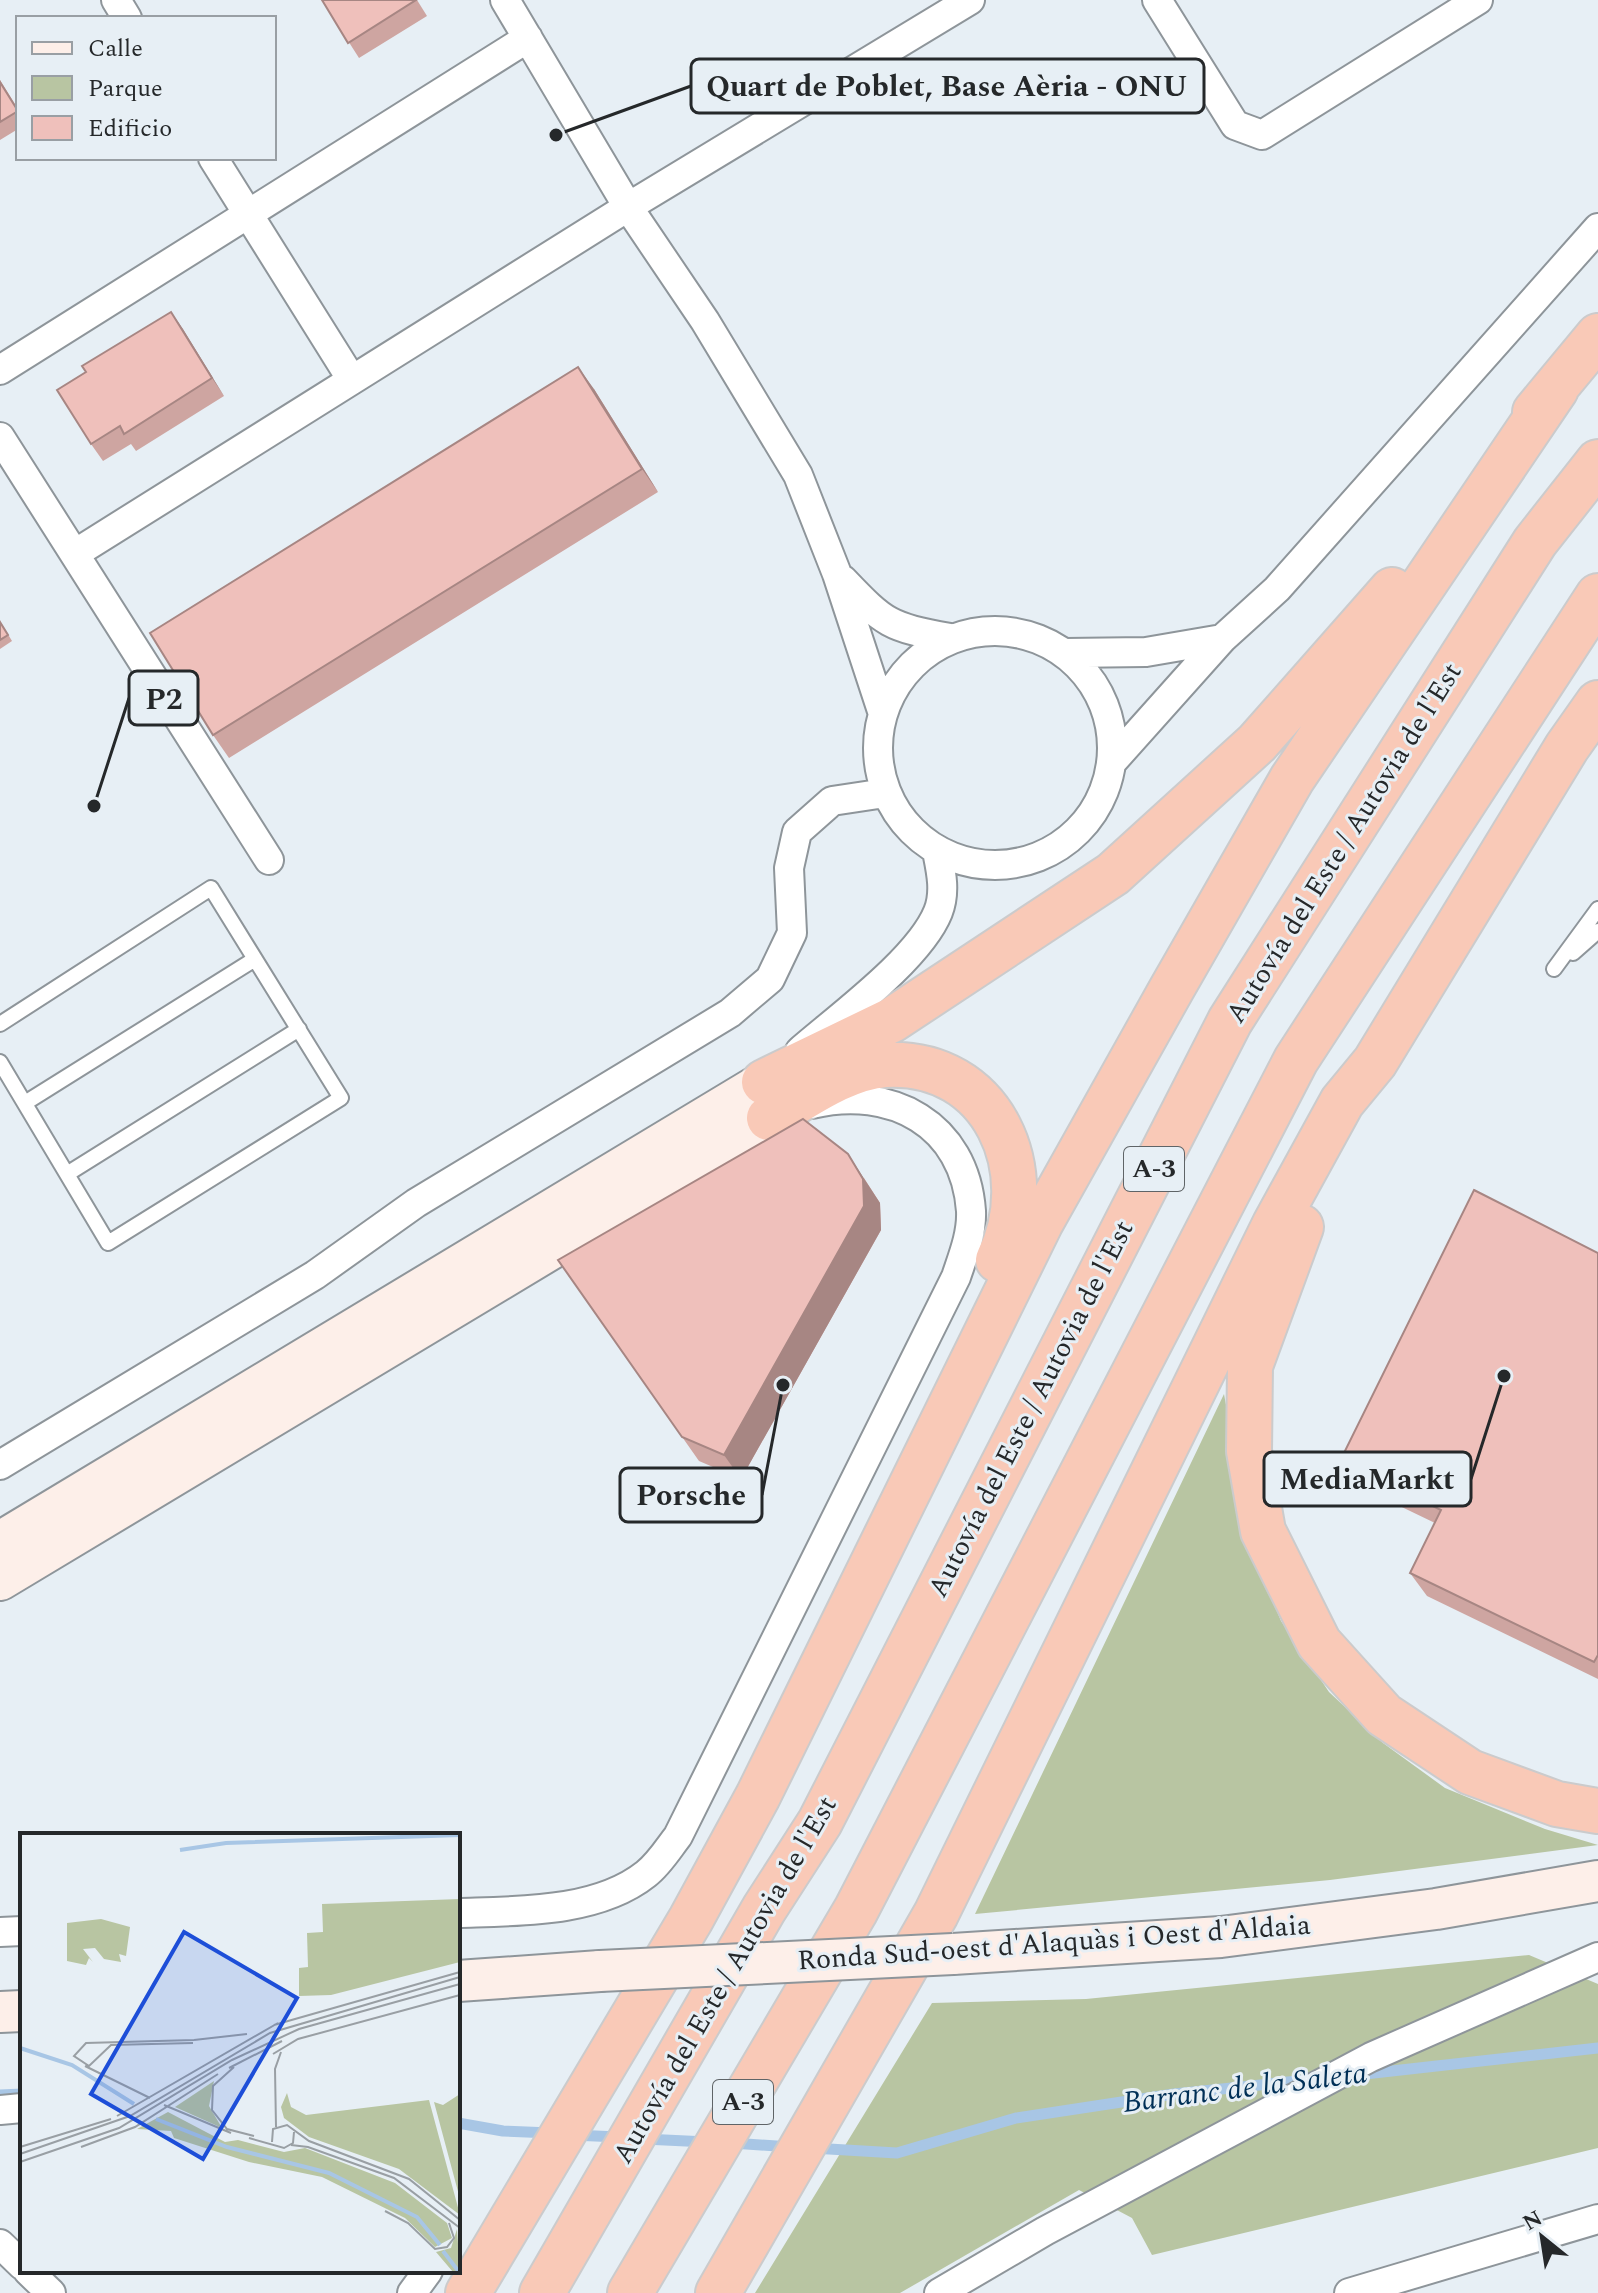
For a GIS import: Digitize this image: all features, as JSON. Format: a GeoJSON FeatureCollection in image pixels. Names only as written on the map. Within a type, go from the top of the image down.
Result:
{"type":"FeatureCollection","features":[{"type":"Feature","properties":{"kind":"highway"},"geometry":{"type":"LineString","coordinates":[[766,1100],[1113,874],[1257,743],[1391,591],[1505,446],[1598,336]]}},
{"type":"Feature","properties":{"kind":"highway"},"geometry":{"type":"LineString","coordinates":[[473,2286],[691,1919],[841,1629],[1041,1222],[1292,779],[1556,389]]}},
{"type":"Feature","properties":{"kind":"highway","name":"Autovía del Este / Autovia de l'Est"},"geometry":{"type":"LineString","coordinates":[[544,2290],[764,1909],[820,1822],[1230,1021],[1535,542],[1598,462]]}},
{"type":"Feature","properties":{"kind":"highway","name":"A-3"},"geometry":{"type":"LineString","coordinates":[[630,2293],[856,1910],[1296,1060],[1598,596]]}},
{"type":"Feature","properties":{"kind":"highway"},"geometry":{"type":"LineString","coordinates":[[718,2293],[936,1914],[1275,1224],[1342,1102],[1375,1062],[1598,703]]}},
{"type":"Feature","properties":{"kind":"highway"},"geometry":{"type":"LineString","coordinates":[[1375,1062],[1359,1111],[1298,1233],[1250,1366],[1249,1451],[1263,1531],[1319,1643],[1384,1715],[1470,1772],[1557,1804],[1598,1811]]}},
{"type":"Feature","properties":{"kind":"highway"},"geometry":{"type":"LineString","coordinates":[[766,1100],[882,1065],[912,1065],[963,1085],[987,1106],[1002,1131],[1014,1183],[1015,1208],[1007,1241],[854,1560],[841,1629]]}},
{"type":"Feature","properties":{"kind":"main road"},"geometry":{"type":"LineString","coordinates":[[0,1542],[766,1100]]}},
{"type":"Feature","properties":{"kind":"main road"},"geometry":{"type":"LineString","coordinates":[[0,1580],[766,1100]]}},
{"type":"Feature","properties":{"kind":"main road","name":"Ronda Sud-oest d'Alaquàs i Oest d'Aldaia"},"geometry":{"type":"LineString","coordinates":[[460,1981],[1221,1937],[1436,1909],[1598,1881]]}},
{"type":"Feature","properties":{"kind":"main road"},"geometry":{"type":"LineString","coordinates":[[0,2012],[20,2011]]}},
{"type":"Feature","properties":{"kind":"street"},"geometry":{"type":"LineString","coordinates":[[505,0],[628,207],[705,321],[798,475],[837,574],[882,711]]}},
{"type":"Feature","properties":{"kind":"street"},"geometry":{"type":"LineString","coordinates":[[76,553],[628,207],[970,0]]}},
{"type":"Feature","properties":{"kind":"street"},"geometry":{"type":"LineString","coordinates":[[1157,0],[1235,125],[1262,135],[1478,0]]}},
{"type":"Feature","properties":{"kind":"street"},"geometry":{"type":"LineString","coordinates":[[0,370],[528,38]]}},
{"type":"Feature","properties":{"kind":"street"},"geometry":{"type":"LineString","coordinates":[[214,160],[352,380]]}},
{"type":"Feature","properties":{"kind":"street"},"geometry":{"type":"LineString","coordinates":[[1112,762],[1222,639],[1277,589],[1598,228]]}},
{"type":"Feature","properties":{"kind":"street"},"geometry":{"type":"LineString","coordinates":[[0,437],[269,860]]}},
{"type":"Feature","properties":{"kind":"street"},"geometry":{"type":"LineString","coordinates":[[837,574],[881,620],[910,631],[950,638]]}},
{"type":"Feature","properties":{"kind":"street"},"geometry":{"type":"LineString","coordinates":[[989,629],[1029,635],[1066,653],[1088,674],[1104,701],[1112,730],[1112,762],[1101,798],[1080,830],[1049,853],[1012,865],[973,864],[937,851],[908,828],[885,793],[877,740],[882,711],[898,681],[921,656],[950,638],[989,629]]}},
{"type":"Feature","properties":{"kind":"street"},"geometry":{"type":"LineString","coordinates":[[1066,653],[1146,652],[1222,639]]}},
{"type":"Feature","properties":{"kind":"street"},"geometry":{"type":"LineString","coordinates":[[0,1465],[315,1275],[416,1203],[730,1013],[770,979],[792,933],[789,868],[797,832],[832,801],[885,793]]}},
{"type":"Feature","properties":{"kind":"street"},"geometry":{"type":"LineString","coordinates":[[766,1100],[917,943],[938,911],[943,880],[937,851]]}},
{"type":"Feature","properties":{"kind":"street"},"geometry":{"type":"LineString","coordinates":[[460,1913],[511,1911],[599,1898],[629,1885],[656,1865],[678,1836],[956,1277],[967,1246],[971,1213],[968,1191],[952,1152],[933,1127],[909,1110],[880,1100],[852,1097],[811,1105],[766,1100]]}},
{"type":"Feature","properties":{"kind":"street"},"geometry":{"type":"LineString","coordinates":[[0,1932],[20,1931]]}},
{"type":"Feature","properties":{"kind":"street"},"geometry":{"type":"LineString","coordinates":[[939,2293],[1045,2231],[1371,2057],[1598,1957]]}},
{"type":"Feature","properties":{"kind":"street"},"geometry":{"type":"LineString","coordinates":[[0,2110],[20,2108]]}},
{"type":"Feature","properties":{"kind":"street"},"geometry":{"type":"LineString","coordinates":[[1349,2293],[1584,2228],[1598,2219]]}},
{"type":"Feature","properties":{"kind":"street"},"geometry":{"type":"LineString","coordinates":[[0,2244],[20,2263]]}},
{"type":"Feature","properties":{"kind":"street"},"geometry":{"type":"LineString","coordinates":[[30,2273],[51,2293]]}},
{"type":"Feature","properties":{"kind":"street"},"geometry":{"type":"LineString","coordinates":[[412,2293],[427,2273]]}},
{"type":"Feature","properties":{"kind":"lane"},"geometry":{"type":"LineString","coordinates":[[0,1024],[211,888],[341,1098],[108,1243],[0,1062]]}},
{"type":"Feature","properties":{"kind":"lane"},"geometry":{"type":"LineString","coordinates":[[1598,909],[1554,969],[1598,931]]}},
{"type":"Feature","properties":{"kind":"lane"},"geometry":{"type":"LineString","coordinates":[[25,1103],[255,959]]}},
{"type":"Feature","properties":{"kind":"lane"},"geometry":{"type":"LineString","coordinates":[[67,1174],[299,1029]]}},
{"type":"Feature","properties":{"kind":"lane"},"geometry":{"type":"LineString","coordinates":[[1377,2293],[1419,2272]]}},
{"type":"Feature","properties":{"kind":"green space"},"geometry":{"type":"Polygon","coordinates":[[[1224,1394],[1253,1553],[1281,1621],[1329,1692],[1383,1743],[1445,1788],[1545,1829],[1598,1845],[1330,1880],[975,1914],[1224,1394]]]}},
{"type":"Feature","properties":{"kind":"green space"},"geometry":{"type":"Polygon","coordinates":[[[1529,1955],[1598,1984],[1598,2148],[1152,2255],[1132,2218],[1079,2190],[900,2293],[755,2293],[932,2003],[1086,1999],[1529,1955]]]}},
{"type":"Feature","properties":{"kind":"building"},"geometry":{"type":"Polygon","coordinates":[[[322,0],[416,0],[348,43],[322,0]]]}},
{"type":"Feature","properties":{"kind":"building"},"geometry":{"type":"Polygon","coordinates":[[[0,82],[16,112],[0,122],[0,82]]]}},
{"type":"Feature","properties":{"kind":"building"},"geometry":{"type":"Polygon","coordinates":[[[171,312],[212,378],[124,434],[120,426],[91,444],[57,390],[86,372],[82,366],[171,312]]]}},
{"type":"Feature","properties":{"kind":"building"},"geometry":{"type":"Polygon","coordinates":[[[578,367],[642,469],[213,735],[150,633],[578,367]]]}},
{"type":"Feature","properties":{"kind":"building"},"geometry":{"type":"Polygon","coordinates":[[[0,622],[8,635],[0,640],[0,622]]]}},
{"type":"Feature","properties":{"kind":"building"},"geometry":{"type":"Polygon","coordinates":[[[803,1119],[848,1154],[863,1179],[864,1206],[724,1455],[682,1437],[558,1260],[803,1119]]]}},
{"type":"Feature","properties":{"kind":"building"},"geometry":{"type":"Polygon","coordinates":[[[1474,1190],[1598,1253],[1598,1655],[1594,1662],[1410,1573],[1441,1510],[1340,1461],[1474,1190]]]}},
{"type":"Feature","properties":{"kind":"waterway","name":"Barranc de la Saleta"},"geometry":{"type":"LineString","coordinates":[[1356,2075],[1598,2048]]}},
{"type":"Feature","properties":{"kind":"waterway","name":"Barranc de la Saleta"},"geometry":{"type":"LineString","coordinates":[[812,2148],[897,2153],[1016,2118],[1174,2094],[1307,2080]]}},
{"type":"Feature","properties":{"kind":"waterway"},"geometry":{"type":"LineString","coordinates":[[0,2095],[20,2094]]}},
{"type":"Feature","properties":{"kind":"waterway"},"geometry":{"type":"LineString","coordinates":[[460,2123],[503,2131],[551,2133]]}},
{"type":"Feature","properties":{"kind":"waterway"},"geometry":{"type":"LineString","coordinates":[[572,2135],[619,2137]]}},
{"type":"Feature","properties":{"kind":"waterway"},"geometry":{"type":"LineString","coordinates":[[644,2139],[707,2142]]}},
{"type":"Feature","properties":{"kind":"waterway"},"geometry":{"type":"LineString","coordinates":[[732,2143],[791,2147]]}},
{"type":"Feature","properties":{"kind":"place","name":"Quart de Poblet, Base Aèria - ONU"},"geometry":{"type":"Point","coordinates":[556,135]}},
{"type":"Feature","properties":{"kind":"place","name":"P2"},"geometry":{"type":"Point","coordinates":[94,806]}},
{"type":"Feature","properties":{"kind":"place","name":"MediaMarkt"},"geometry":{"type":"Point","coordinates":[1504,1376]}},
{"type":"Feature","properties":{"kind":"place","name":"Porsche"},"geometry":{"type":"Point","coordinates":[783,1385]}}]}
